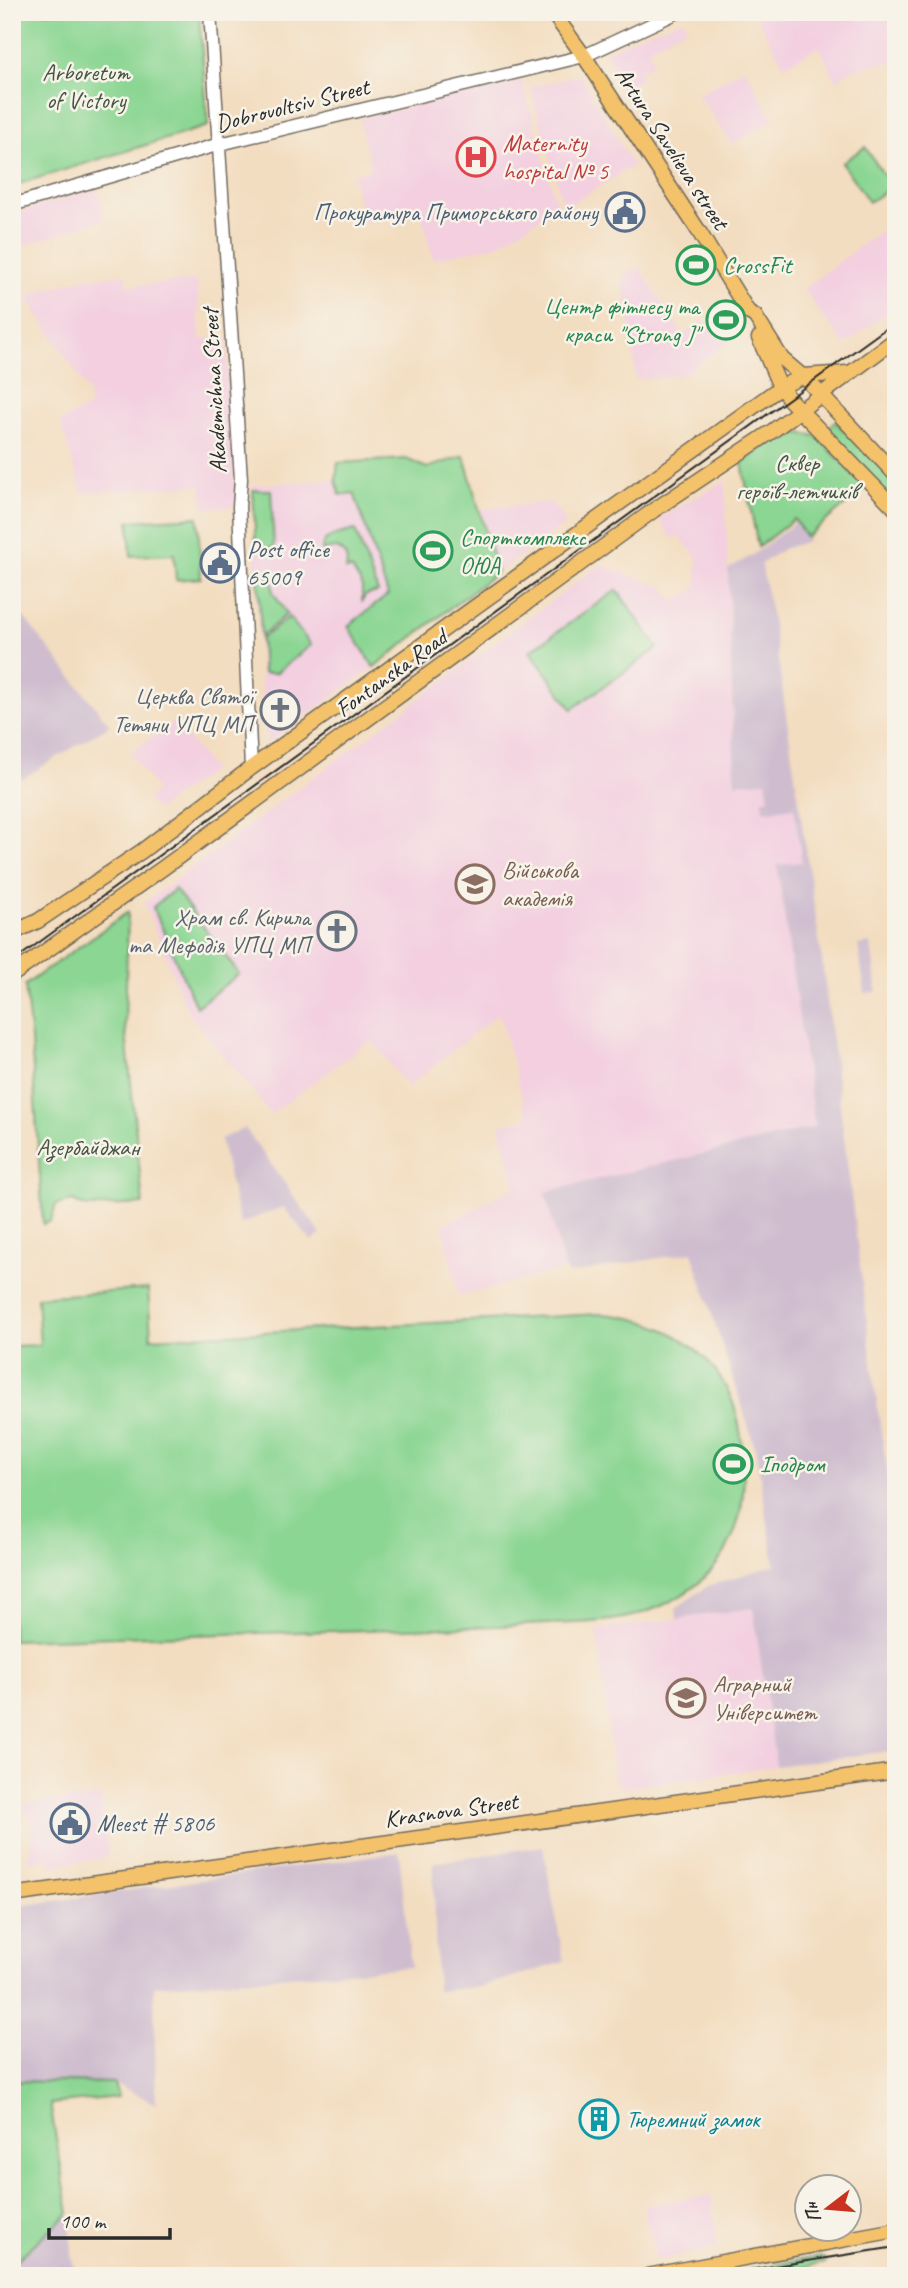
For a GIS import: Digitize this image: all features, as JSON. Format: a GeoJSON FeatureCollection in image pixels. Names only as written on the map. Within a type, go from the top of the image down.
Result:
{"type":"FeatureCollection","features":[{"type":"Feature","properties":{"kind":"main road","name":"Artura Savelieva street"},"geometry":{"type":"LineString","coordinates":[[552,12],[584,56],[698,230],[748,312],[755,316],[782,359],[803,376],[896,475]]}},
{"type":"Feature","properties":{"kind":"main road","name":"Artura Savelieva street"},"geometry":{"type":"LineString","coordinates":[[748,312],[748,320],[781,387],[799,411],[896,509]]}},
{"type":"Feature","properties":{"kind":"main road"},"geometry":{"type":"LineString","coordinates":[[820,394],[896,339]]}},
{"type":"Feature","properties":{"kind":"main road"},"geometry":{"type":"LineString","coordinates":[[803,376],[848,372]]}},
{"type":"Feature","properties":{"kind":"main road","name":"Fontanska Road"},"geometry":{"type":"LineString","coordinates":[[12,933],[38,922],[142,851],[251,768],[781,387],[803,376]]}},
{"type":"Feature","properties":{"kind":"main road","name":"Fontanska Road"},"geometry":{"type":"LineString","coordinates":[[12,975],[654,510],[775,429],[820,394]]}},
{"type":"Feature","properties":{"kind":"main road"},"geometry":{"type":"LineString","coordinates":[[759,405],[775,410],[775,429]]}},
{"type":"Feature","properties":{"kind":"main road"},"geometry":{"type":"LineString","coordinates":[[817,429],[820,415],[829,410],[836,412]]}},
{"type":"Feature","properties":{"kind":"main road","name":"Krasnova Street"},"geometry":{"type":"LineString","coordinates":[[12,1895],[896,1771]]}},
{"type":"Feature","properties":{"kind":"main road"},"geometry":{"type":"LineString","coordinates":[[647,2276],[896,2230]]}},
{"type":"Feature","properties":{"kind":"street","name":"Akademichna Street"},"geometry":{"type":"LineString","coordinates":[[210,12],[240,468],[239,507],[251,768]]}},
{"type":"Feature","properties":{"kind":"street","name":"Dobrovoltsiv Street"},"geometry":{"type":"LineString","coordinates":[[12,205],[220,144],[584,56],[678,12]]}},
{"type":"Feature","properties":{"kind":"shaded area"},"geometry":{"type":"Polygon","coordinates":[[[753,12],[896,12],[896,61],[852,69],[836,81],[819,46],[784,66],[753,12]]]}},
{"type":"Feature","properties":{"kind":"shaded area"},"geometry":{"type":"Polygon","coordinates":[[[684,19],[687,27],[648,49],[654,63],[639,71],[642,78],[627,87],[606,52],[642,34],[684,19]]]}},
{"type":"Feature","properties":{"kind":"shaded area"},"geometry":{"type":"Polygon","coordinates":[[[744,68],[774,120],[732,144],[698,94],[744,68]]]}},
{"type":"Feature","properties":{"kind":"shaded area"},"geometry":{"type":"Polygon","coordinates":[[[580,75],[633,166],[564,208],[530,87],[580,75]]]}},
{"type":"Feature","properties":{"kind":"shaded area","name":"Maternity hospital № 5"},"geometry":{"type":"Polygon","coordinates":[[[522,80],[557,207],[497,245],[433,259],[419,205],[393,211],[394,215],[364,223],[352,175],[371,169],[359,119],[522,80]]]}},
{"type":"Feature","properties":{"kind":"shaded area"},"geometry":{"type":"Polygon","coordinates":[[[97,189],[105,219],[12,249],[12,214],[97,189]]]}},
{"type":"Feature","properties":{"kind":"shaded area"},"geometry":{"type":"Polygon","coordinates":[[[896,219],[896,306],[844,345],[803,289],[896,219]]]}},
{"type":"Feature","properties":{"kind":"shaded area"},"geometry":{"type":"Polygon","coordinates":[[[639,267],[683,335],[706,321],[717,337],[739,323],[745,331],[682,375],[636,380],[622,277],[639,267]]]}},
{"type":"Feature","properties":{"kind":"shaded area"},"geometry":{"type":"Polygon","coordinates":[[[126,274],[127,286],[197,280],[200,339],[226,338],[236,506],[205,508],[201,485],[82,493],[60,422],[90,406],[88,391],[26,295],[86,278],[126,274]]]}},
{"type":"Feature","properties":{"kind":"shaded area"},"geometry":{"type":"Polygon","coordinates":[[[336,480],[340,495],[354,493],[388,596],[348,626],[374,667],[267,744],[262,703],[252,485],[336,480]]]}},
{"type":"Feature","properties":{"kind":"shaded area","name":"Військова академія"},"geometry":{"type":"Polygon","coordinates":[[[725,481],[735,783],[766,780],[769,798],[794,806],[802,863],[777,866],[815,1128],[545,1192],[565,1269],[459,1296],[442,1225],[515,1188],[500,1125],[528,1118],[499,1013],[408,1087],[371,1040],[271,1114],[189,1014],[144,903],[600,565],[664,587],[675,602],[697,586],[697,557],[679,536],[671,538],[660,518],[725,481]]]}},
{"type":"Feature","properties":{"kind":"shaded area"},"geometry":{"type":"Polygon","coordinates":[[[551,502],[567,523],[497,572],[481,509],[551,502]]]}},
{"type":"Feature","properties":{"kind":"shaded area"},"geometry":{"type":"Polygon","coordinates":[[[796,522],[808,541],[783,549],[761,564],[772,618],[822,960],[878,1411],[896,1530],[896,1750],[776,1766],[753,1608],[677,1619],[676,1608],[708,1586],[775,1565],[755,1447],[692,1252],[569,1274],[565,1269],[545,1192],[815,1127],[777,865],[802,862],[794,807],[764,811],[762,800],[769,798],[766,781],[735,783],[728,569],[751,556],[796,522]]]}},
{"type":"Feature","properties":{"kind":"shaded area"},"geometry":{"type":"Polygon","coordinates":[[[14,605],[110,725],[22,779],[12,767],[14,605]]]}},
{"type":"Feature","properties":{"kind":"shaded area"},"geometry":{"type":"Polygon","coordinates":[[[174,721],[213,770],[156,810],[147,799],[157,790],[130,753],[174,721]]]}},
{"type":"Feature","properties":{"kind":"shaded area"},"geometry":{"type":"Polygon","coordinates":[[[871,943],[877,992],[865,993],[858,945],[871,943]]]}},
{"type":"Feature","properties":{"kind":"shaded area"},"geometry":{"type":"Polygon","coordinates":[[[245,1128],[321,1234],[312,1242],[283,1207],[240,1224],[220,1139],[245,1128]]]}},
{"type":"Feature","properties":{"kind":"shaded area","name":"Аграрний Університет"},"geometry":{"type":"Polygon","coordinates":[[[753,1608],[776,1766],[622,1788],[620,1783],[615,1784],[597,1630],[753,1608]]]}},
{"type":"Feature","properties":{"kind":"shaded area"},"geometry":{"type":"Polygon","coordinates":[[[101,1796],[109,1857],[48,1866],[51,1859],[29,1862],[32,1842],[30,1814],[24,1814],[23,1803],[101,1796]]]}},
{"type":"Feature","properties":{"kind":"shaded area"},"geometry":{"type":"Polygon","coordinates":[[[543,1846],[564,1962],[479,1987],[437,1991],[433,1863],[543,1846]]]}},
{"type":"Feature","properties":{"kind":"shaded area"},"geometry":{"type":"Polygon","coordinates":[[[399,1852],[411,1967],[154,1986],[156,2104],[114,2083],[12,2081],[12,1907],[399,1852]]]}},
{"type":"Feature","properties":{"kind":"shaded area"},"geometry":{"type":"Polygon","coordinates":[[[711,2195],[718,2248],[656,2260],[644,2206],[711,2195]]]}},
{"type":"Feature","properties":{"kind":"shaded area"},"geometry":{"type":"Polygon","coordinates":[[[69,2213],[74,2276],[12,2276],[12,2264],[69,2213]]]}},
{"type":"Feature","properties":{"kind":"green space","name":"Arboretum of Victory"},"geometry":{"type":"Polygon","coordinates":[[[12,12],[199,12],[208,126],[12,186],[12,12]]]}},
{"type":"Feature","properties":{"kind":"green space"},"geometry":{"type":"Polygon","coordinates":[[[865,147],[892,187],[869,202],[842,163],[865,147]]]}},
{"type":"Feature","properties":{"kind":"green space"},"geometry":{"type":"Polygon","coordinates":[[[835,421],[896,482],[896,504],[824,432],[835,421]]]}},
{"type":"Feature","properties":{"kind":"green space","name":"Сквер героїв-летчиків"},"geometry":{"type":"Polygon","coordinates":[[[788,431],[817,436],[866,488],[806,537],[794,519],[758,547],[742,463],[788,431]]]}},
{"type":"Feature","properties":{"kind":"green space","name":"Спорткомплекс ОЮА"},"geometry":{"type":"Polygon","coordinates":[[[464,456],[497,572],[374,667],[348,626],[388,595],[354,493],[340,495],[336,480],[338,463],[406,459],[427,468],[464,456]]]}},
{"type":"Feature","properties":{"kind":"green space"},"geometry":{"type":"Polygon","coordinates":[[[253,490],[271,490],[274,548],[256,549],[253,490]]]}},
{"type":"Feature","properties":{"kind":"green space"},"geometry":{"type":"Polygon","coordinates":[[[198,517],[201,578],[176,580],[174,554],[131,556],[129,521],[198,517]]]}},
{"type":"Feature","properties":{"kind":"green space"},"geometry":{"type":"Polygon","coordinates":[[[355,530],[378,592],[366,595],[362,601],[362,585],[352,569],[346,570],[345,555],[337,548],[328,549],[325,553],[322,549],[330,537],[355,530]]]}},
{"type":"Feature","properties":{"kind":"green space"},"geometry":{"type":"Polygon","coordinates":[[[272,573],[273,592],[287,614],[261,636],[258,574],[272,573]]]}},
{"type":"Feature","properties":{"kind":"green space"},"geometry":{"type":"Polygon","coordinates":[[[617,590],[658,648],[572,709],[530,651],[617,590]]]}},
{"type":"Feature","properties":{"kind":"green space"},"geometry":{"type":"Polygon","coordinates":[[[289,617],[311,645],[276,673],[263,673],[261,639],[289,617]]]}},
{"type":"Feature","properties":{"kind":"green space"},"geometry":{"type":"Polygon","coordinates":[[[175,889],[239,974],[196,1007],[153,907],[175,889]]]}},
{"type":"Feature","properties":{"kind":"green space","name":"Азербайджан"},"geometry":{"type":"Polygon","coordinates":[[[128,912],[125,1024],[143,1204],[87,1207],[72,1201],[56,1205],[51,1221],[43,1224],[25,985],[128,912]]]}},
{"type":"Feature","properties":{"kind":"green space"},"geometry":{"type":"Polygon","coordinates":[[[148,1289],[151,1338],[599,1314],[620,1316],[659,1327],[694,1348],[708,1362],[721,1379],[734,1405],[741,1436],[743,1484],[741,1507],[728,1548],[701,1581],[683,1594],[647,1612],[619,1619],[492,1626],[12,1640],[12,1346],[40,1345],[37,1297],[148,1289]]]}},
{"type":"Feature","properties":{"kind":"green space"},"geometry":{"type":"Polygon","coordinates":[[[12,2081],[114,2083],[118,2097],[50,2104],[69,2213],[12,2264],[12,2081]]]}},
{"type":"Feature","properties":{"kind":"green space"},"geometry":{"type":"Polygon","coordinates":[[[824,2258],[825,2263],[749,2276],[708,2276],[824,2258]]]}},
{"type":"Feature","properties":{"kind":"tram line"},"geometry":{"type":"LineString","coordinates":[[12,962],[896,321]]}},
{"type":"Feature","properties":{"kind":"tram line"},"geometry":{"type":"LineString","coordinates":[[712,2276],[896,2247]]}},
{"type":"Feature","properties":{"kind":"place","name":"Maternity hospital № 5"},"geometry":{"type":"Point","coordinates":[476,157]}},
{"type":"Feature","properties":{"kind":"place","name":"Прокуратура Приморського району"},"geometry":{"type":"Point","coordinates":[625,212]}},
{"type":"Feature","properties":{"kind":"place","name":"CrossFit"},"geometry":{"type":"Point","coordinates":[696,265]}},
{"type":"Feature","properties":{"kind":"place","name":"Центр фітнесу та краси \"Strong J\""},"geometry":{"type":"Point","coordinates":[726,320]}},
{"type":"Feature","properties":{"kind":"place","name":"Спорткомплекс ОЮА"},"geometry":{"type":"Point","coordinates":[433,551]}},
{"type":"Feature","properties":{"kind":"place","name":"Post office 65009"},"geometry":{"type":"Point","coordinates":[220,563]}},
{"type":"Feature","properties":{"kind":"place","name":"Церква Святої Тетяни УПЦ МП"},"geometry":{"type":"Point","coordinates":[280,710]}},
{"type":"Feature","properties":{"kind":"place","name":"Військова академія"},"geometry":{"type":"Point","coordinates":[475,884]}},
{"type":"Feature","properties":{"kind":"place","name":"Храм св. Кирила та Мефодія УПЦ МП"},"geometry":{"type":"Point","coordinates":[337,931]}},
{"type":"Feature","properties":{"kind":"place","name":"Іподром"},"geometry":{"type":"Point","coordinates":[733,1464]}},
{"type":"Feature","properties":{"kind":"place","name":"Аграрний Університет"},"geometry":{"type":"Point","coordinates":[686,1698]}},
{"type":"Feature","properties":{"kind":"place","name":"Meest # 5806"},"geometry":{"type":"Point","coordinates":[70,1823]}},
{"type":"Feature","properties":{"kind":"place","name":"Тюремний замок"},"geometry":{"type":"Point","coordinates":[599,2119]}}]}
